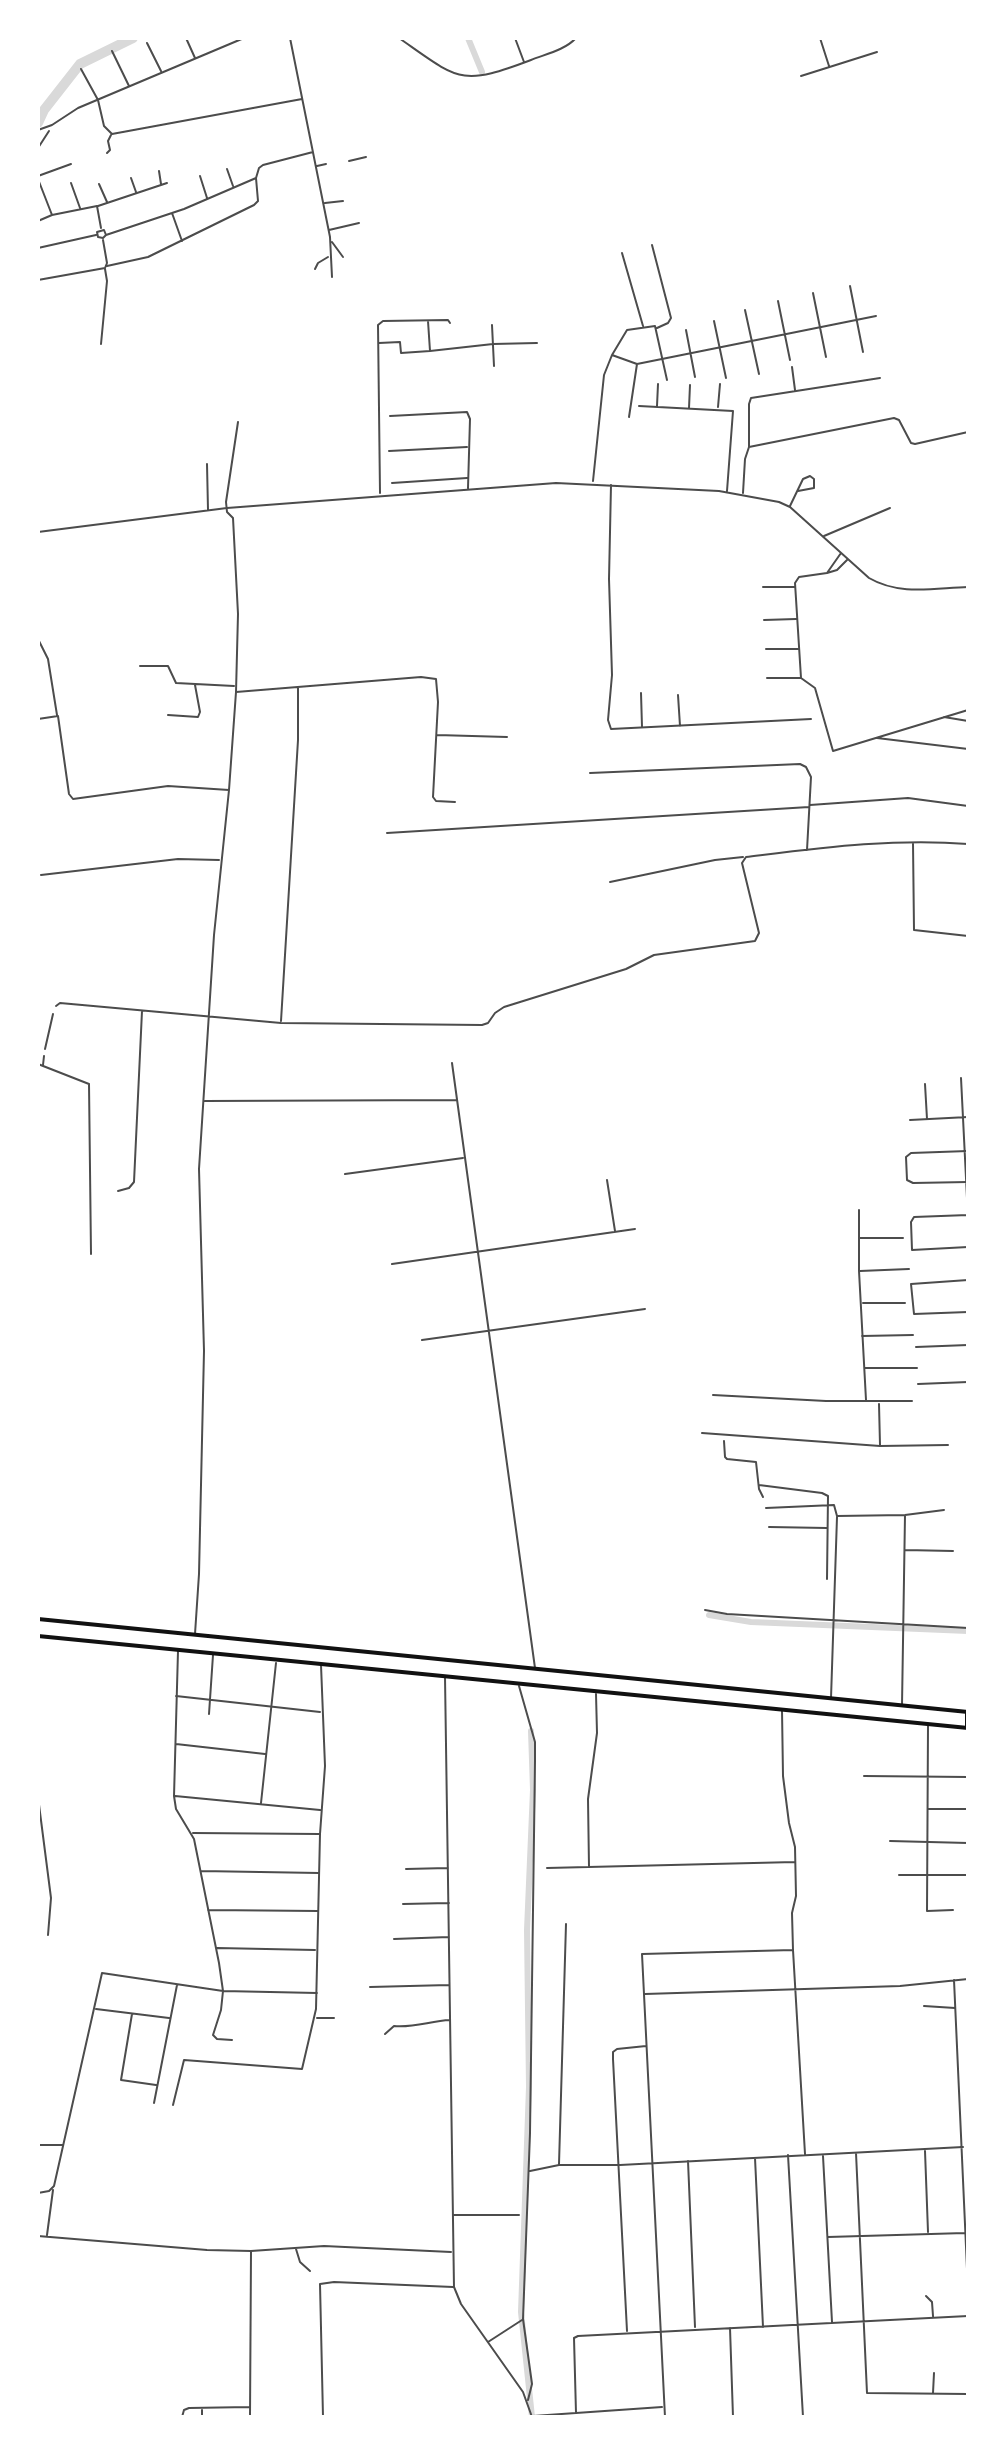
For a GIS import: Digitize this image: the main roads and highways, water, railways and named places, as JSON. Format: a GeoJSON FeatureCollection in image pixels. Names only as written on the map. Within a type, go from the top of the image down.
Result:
{"type":"FeatureCollection","features":[{"type":"Feature","properties":{"kind":"main road"},"geometry":{"type":"LineString","coordinates":[[38,1619],[968,1712],[968,1728],[38,1636]]}},
{"type":"Feature","properties":{"kind":"waterway"},"geometry":{"type":"LineString","coordinates":[[38,123],[44,110],[80,64],[133,38]]}},
{"type":"Feature","properties":{"kind":"waterway"},"geometry":{"type":"LineString","coordinates":[[468,38],[482,72]]}},
{"type":"Feature","properties":{"kind":"waterway"},"geometry":{"type":"LineString","coordinates":[[709,1615],[751,1622],[968,1631]]}},
{"type":"Feature","properties":{"kind":"waterway"},"geometry":{"type":"LineString","coordinates":[[531,1731],[533,1790],[527,1930],[529,2087],[521,2312],[532,2417]]}}]}
